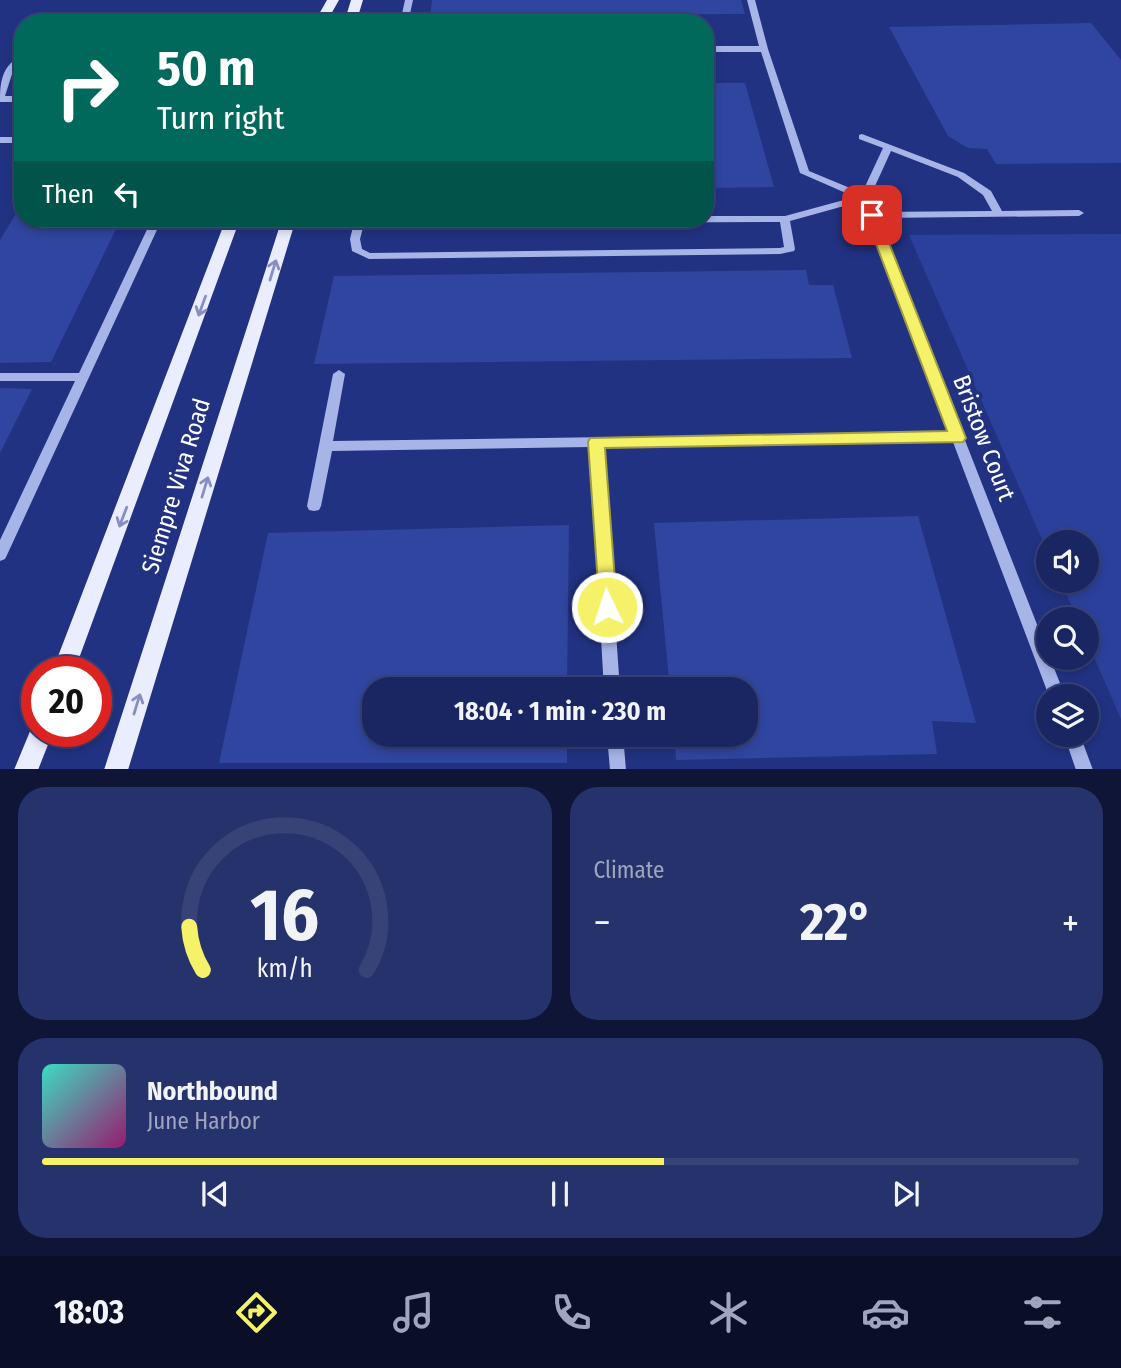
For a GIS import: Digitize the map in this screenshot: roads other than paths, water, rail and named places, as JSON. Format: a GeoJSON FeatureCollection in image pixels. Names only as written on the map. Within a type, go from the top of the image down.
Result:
{"type":"FeatureCollection","features":[{"type":"Feature","properties":{"kind":"main road","name":"Siempre Viva Road"},"geometry":{"type":"LineString","coordinates":[[69,656],[230,228]]}},
{"type":"Feature","properties":{"kind":"main road","name":"Siempre Viva Road"},"geometry":{"type":"LineString","coordinates":[[116,769],[286,228]]}},
{"type":"Feature","properties":{"kind":"main road"},"geometry":{"type":"LineString","coordinates":[[26,769],[35,747]]}},
{"type":"Feature","properties":{"kind":"street"},"geometry":{"type":"LineString","coordinates":[[751,0],[805,173],[865,197]]}},
{"type":"Feature","properties":{"kind":"street"},"geometry":{"type":"LineString","coordinates":[[714,49],[764,48]]}},
{"type":"Feature","properties":{"kind":"street"},"geometry":{"type":"LineString","coordinates":[[0,99],[9,70],[14,66]]}},
{"type":"Feature","properties":{"kind":"street"},"geometry":{"type":"LineString","coordinates":[[862,137],[961,174],[987,193],[999,214]]}},
{"type":"Feature","properties":{"kind":"street","name":"Bristow Court"},"geometry":{"type":"LineString","coordinates":[[865,197],[1052,684]]}},
{"type":"Feature","properties":{"kind":"street"},"geometry":{"type":"LineString","coordinates":[[872,215],[1079,213]]}},
{"type":"Feature","properties":{"kind":"street"},"geometry":{"type":"LineString","coordinates":[[714,219],[785,219]]}},
{"type":"Feature","properties":{"kind":"street"},"geometry":{"type":"LineString","coordinates":[[0,555],[153,228]]}},
{"type":"Feature","properties":{"kind":"street"},"geometry":{"type":"LineString","coordinates":[[314,506],[339,374]]}},
{"type":"Feature","properties":{"kind":"street"},"geometry":{"type":"LineString","coordinates":[[0,377],[83,377]]}},
{"type":"Feature","properties":{"kind":"street"},"geometry":{"type":"LineString","coordinates":[[326,446],[957,438]]}},
{"type":"Feature","properties":{"kind":"street"},"geometry":{"type":"LineString","coordinates":[[1077,747],[1085,769]]}},
{"type":"Feature","properties":{"kind":"lane"},"geometry":{"type":"LineString","coordinates":[[358,228],[355,239],[357,251],[369,256],[780,251],[790,249],[785,219],[865,197],[888,147]]}},
{"type":"Feature","properties":{"kind":"lane"},"geometry":{"type":"LineString","coordinates":[[596,442],[611,677]]}},
{"type":"Feature","properties":{"kind":"lane"},"geometry":{"type":"LineString","coordinates":[[616,747],[618,769]]}}]}
